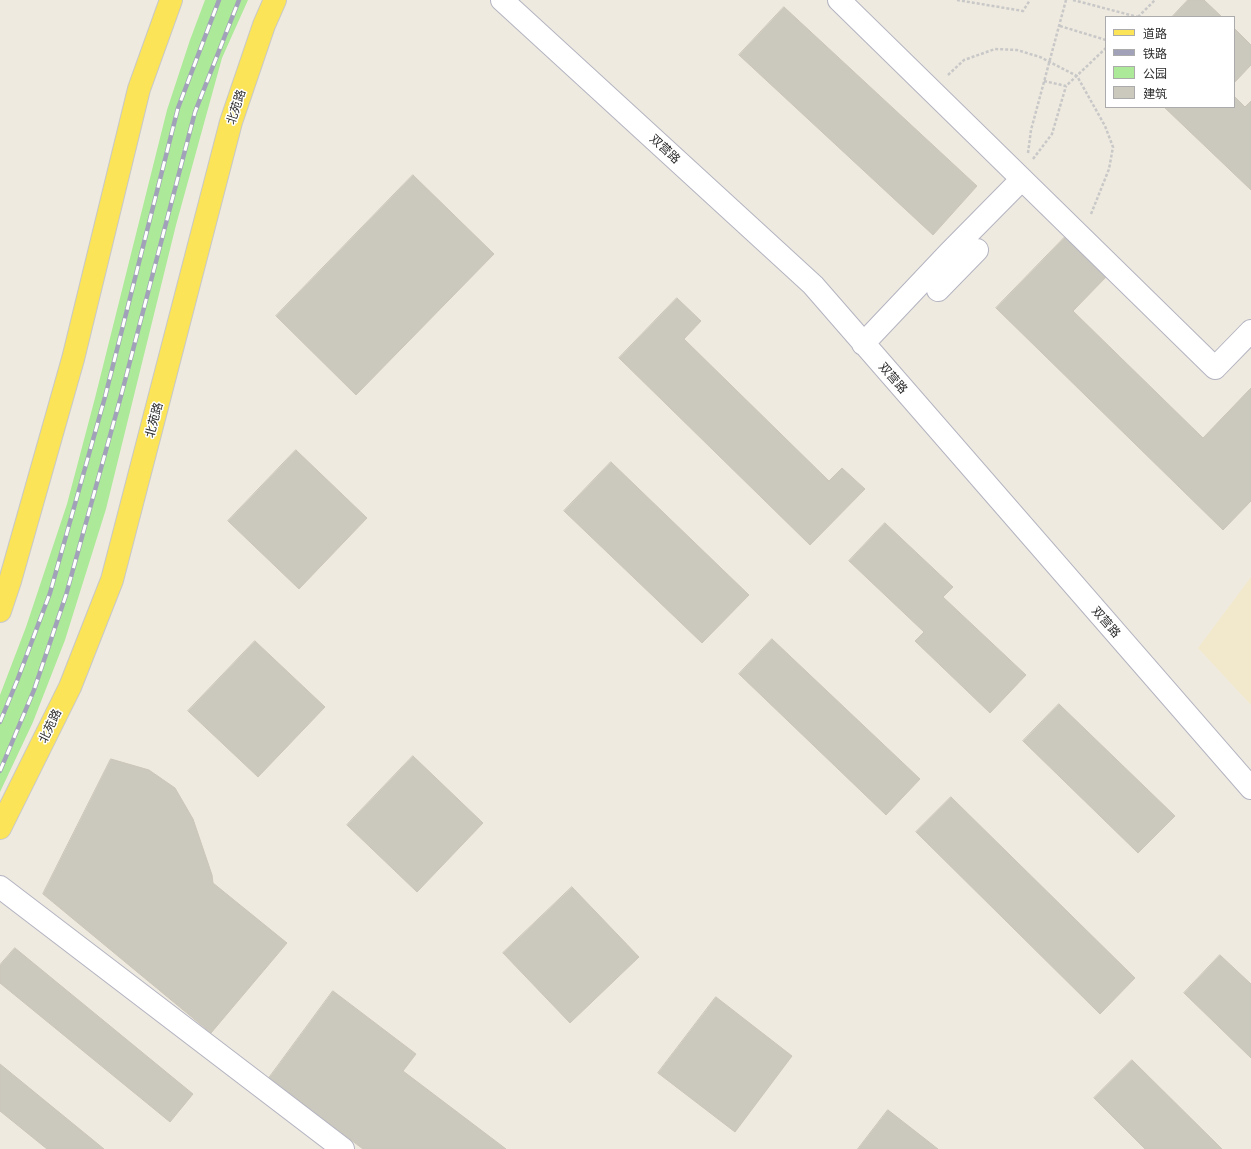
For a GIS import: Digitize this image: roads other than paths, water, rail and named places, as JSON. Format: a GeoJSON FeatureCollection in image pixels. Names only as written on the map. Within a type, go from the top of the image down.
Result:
{"type":"FeatureCollection","features":[{"type":"Feature","properties":{"kind":"main road"},"geometry":{"type":"LineString","coordinates":[[0,611],[10,581],[73,359],[139,89],[171,0]]}},
{"type":"Feature","properties":{"kind":"main road","name":"北苑路"},"geometry":{"type":"LineString","coordinates":[[0,828],[70,687],[112,580],[231,122],[264,24],[275,0]]}},
{"type":"Feature","properties":{"kind":"street","name":"双营路"},"geometry":{"type":"LineString","coordinates":[[502,0],[812,285],[1251,788]]}},
{"type":"Feature","properties":{"kind":"street"},"geometry":{"type":"LineString","coordinates":[[839,0],[931,90],[1024,173],[1078,234],[1215,368],[1251,331]]}},
{"type":"Feature","properties":{"kind":"street"},"geometry":{"type":"LineString","coordinates":[[863,344],[1024,173]]}},
{"type":"Feature","properties":{"kind":"street"},"geometry":{"type":"LineString","coordinates":[[938,290],[977,250]]}},
{"type":"Feature","properties":{"kind":"street"},"geometry":{"type":"LineString","coordinates":[[0,887],[343,1149]]}},
{"type":"Feature","properties":{"kind":"railway"},"geometry":{"type":"LineString","coordinates":[[0,722],[50,593],[105,397],[178,108],[219,0]]}},
{"type":"Feature","properties":{"kind":"railway"},"geometry":{"type":"LineString","coordinates":[[0,771],[34,690],[66,595],[121,396],[195,112],[239,0]]}}]}
